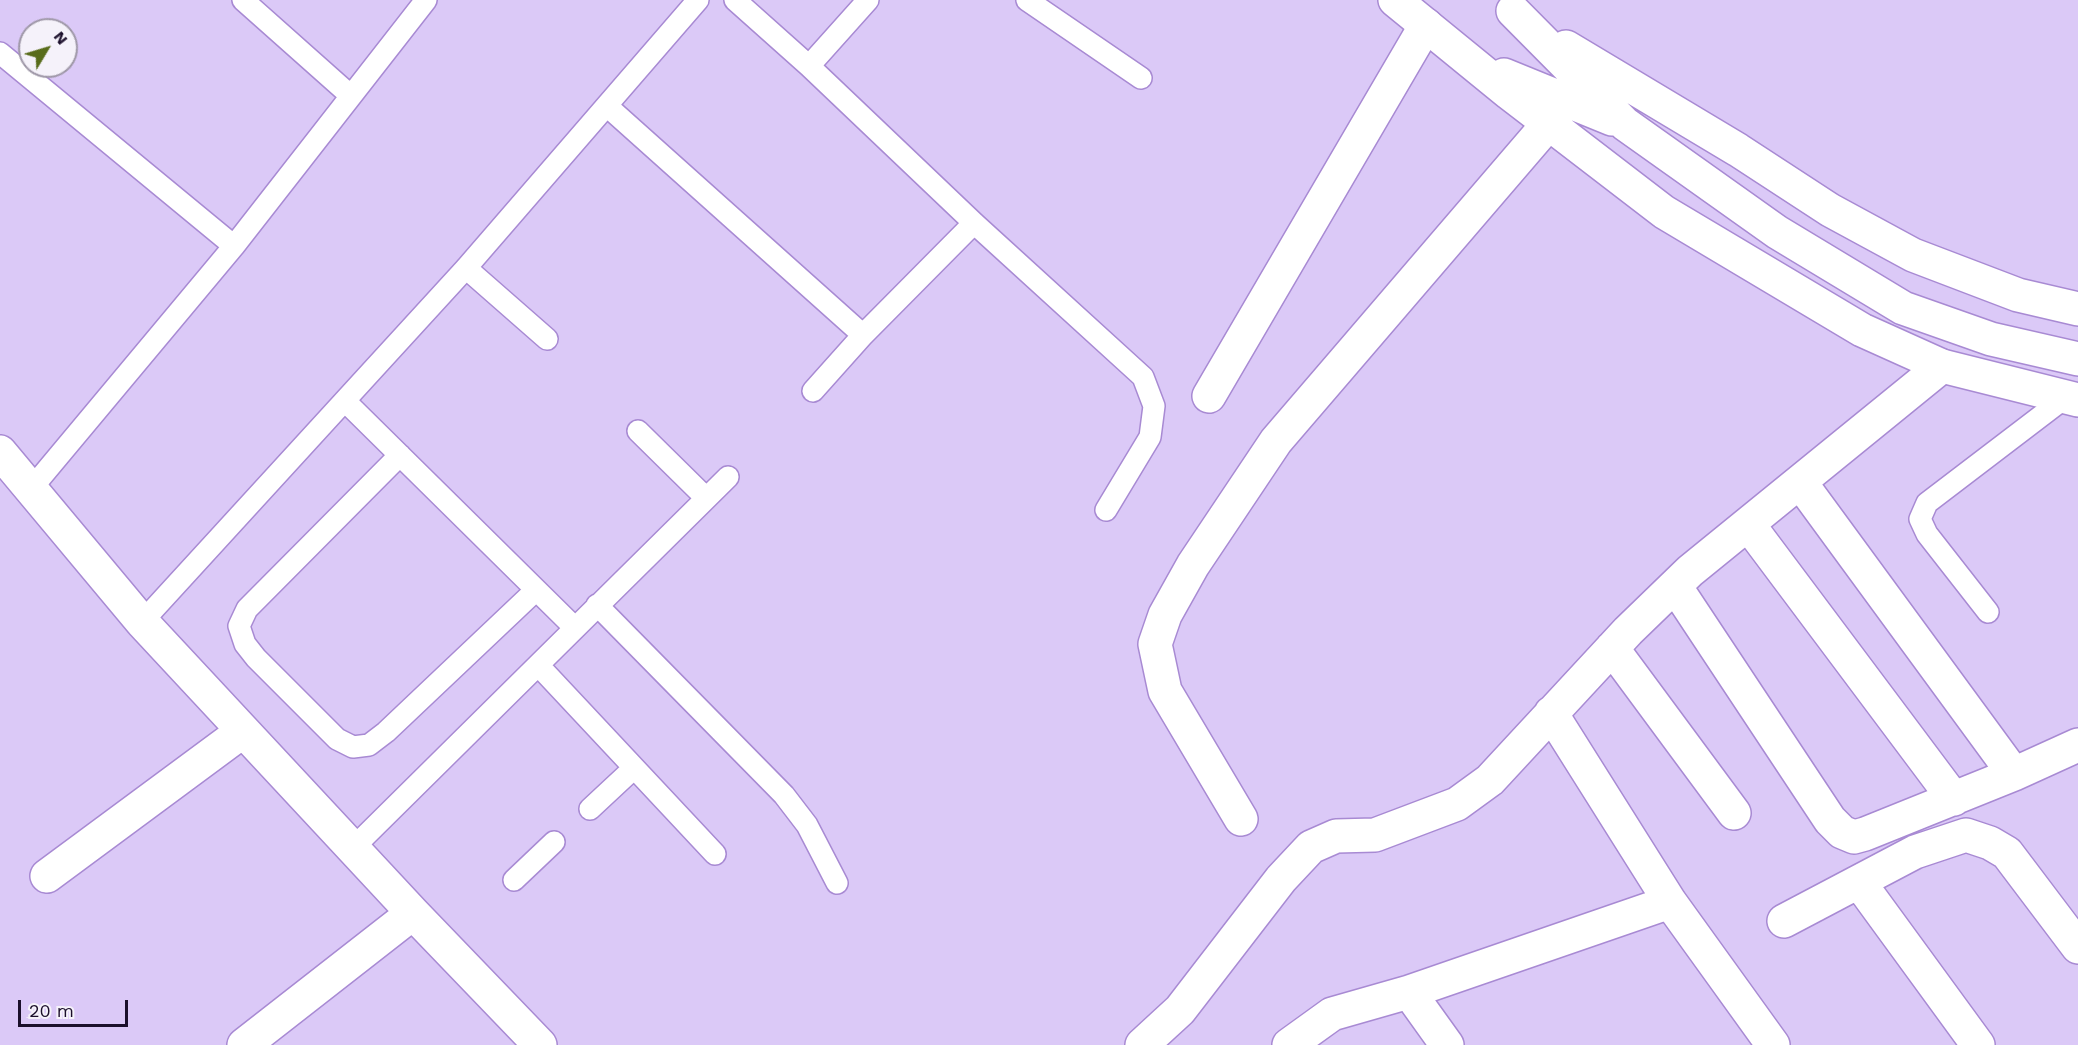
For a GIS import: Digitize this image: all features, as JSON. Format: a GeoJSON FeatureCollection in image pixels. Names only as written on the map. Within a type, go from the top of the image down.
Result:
{"type":"FeatureCollection","features":[{"type":"Feature","properties":{"kind":"street"},"geometry":{"type":"LineString","coordinates":[[1395,0],[1664,212],[1862,330],[1942,366],[2072,399]]}},
{"type":"Feature","properties":{"kind":"street"},"geometry":{"type":"LineString","coordinates":[[1506,5],[1625,124],[1777,232],[1903,308],[1991,339],[2078,359]]}},
{"type":"Feature","properties":{"kind":"street"},"geometry":{"type":"LineString","coordinates":[[1506,5],[1558,42],[1738,150],[1830,210],[1914,255],[2018,295],[2078,309]]}},
{"type":"Feature","properties":{"kind":"street"},"geometry":{"type":"LineString","coordinates":[[1209,396],[1426,25]]}},
{"type":"Feature","properties":{"kind":"street"},"geometry":{"type":"LineString","coordinates":[[1473,63],[1625,124]]}},
{"type":"Feature","properties":{"kind":"street"},"geometry":{"type":"LineString","coordinates":[[1241,819],[1165,691],[1155,644],[1165,615],[1193,565],[1276,441],[1549,123]]}},
{"type":"Feature","properties":{"kind":"street"},"geometry":{"type":"LineString","coordinates":[[1142,1045],[1180,1010],[1281,879],[1311,847],[1336,836],[1375,835],[1457,804],[1490,780],[1612,648],[1675,586],[1942,366]]}},
{"type":"Feature","properties":{"kind":"street"},"geometry":{"type":"LineString","coordinates":[[0,452],[142,622],[413,914],[540,1045]]}},
{"type":"Feature","properties":{"kind":"street"},"geometry":{"type":"LineString","coordinates":[[1800,482],[2014,774]]}},
{"type":"Feature","properties":{"kind":"street"},"geometry":{"type":"LineString","coordinates":[[1748,524],[1954,799]]}},
{"type":"Feature","properties":{"kind":"street"},"geometry":{"type":"LineString","coordinates":[[1675,586],[1830,820],[1842,832],[1854,837],[1954,799],[2078,745]]}},
{"type":"Feature","properties":{"kind":"street"},"geometry":{"type":"LineString","coordinates":[[1612,648],[1734,813]]}},
{"type":"Feature","properties":{"kind":"street"},"geometry":{"type":"LineString","coordinates":[[1551,713],[1670,902],[1773,1045]]}},
{"type":"Feature","properties":{"kind":"street"},"geometry":{"type":"LineString","coordinates":[[47,876],[243,730]]}},
{"type":"Feature","properties":{"kind":"street"},"geometry":{"type":"LineString","coordinates":[[1784,921],[1915,852],[1966,835],[1990,843],[2007,853],[2078,947]]}},
{"type":"Feature","properties":{"kind":"street"},"geometry":{"type":"LineString","coordinates":[[1859,882],[1978,1045]]}},
{"type":"Feature","properties":{"kind":"street"},"geometry":{"type":"LineString","coordinates":[[1289,1045],[1332,1014],[1409,992],[1670,902]]}},
{"type":"Feature","properties":{"kind":"street"},"geometry":{"type":"LineString","coordinates":[[244,1045],[413,914]]}},
{"type":"Feature","properties":{"kind":"street"},"geometry":{"type":"LineString","coordinates":[[1409,992],[1448,1045]]}},
{"type":"Feature","properties":{"kind":"lane"},"geometry":{"type":"LineString","coordinates":[[243,0],[351,96]]}},
{"type":"Feature","properties":{"kind":"lane"},"geometry":{"type":"LineString","coordinates":[[31,489],[234,246],[426,0]]}},
{"type":"Feature","properties":{"kind":"lane"},"geometry":{"type":"LineString","coordinates":[[142,622],[466,268],[698,0]]}},
{"type":"Feature","properties":{"kind":"lane"},"geometry":{"type":"LineString","coordinates":[[735,0],[1143,377],[1154,406],[1150,437],[1106,510]]}},
{"type":"Feature","properties":{"kind":"lane"},"geometry":{"type":"LineString","coordinates":[[809,66],[868,0]]}},
{"type":"Feature","properties":{"kind":"lane"},"geometry":{"type":"LineString","coordinates":[[1027,0],[1141,78]]}},
{"type":"Feature","properties":{"kind":"lane"},"geometry":{"type":"LineString","coordinates":[[0,53],[234,246]]}},
{"type":"Feature","properties":{"kind":"lane"},"geometry":{"type":"LineString","coordinates":[[606,106],[863,335]]}},
{"type":"Feature","properties":{"kind":"lane"},"geometry":{"type":"LineString","coordinates":[[813,391],[863,335],[974,223]]}},
{"type":"Feature","properties":{"kind":"lane"},"geometry":{"type":"LineString","coordinates":[[466,268],[547,339]]}},
{"type":"Feature","properties":{"kind":"lane"},"geometry":{"type":"LineString","coordinates":[[1988,612],[1927,534],[1920,519],[1927,503],[2072,399]]}},
{"type":"Feature","properties":{"kind":"lane"},"geometry":{"type":"LineString","coordinates":[[345,401],[575,628]]}},
{"type":"Feature","properties":{"kind":"lane"},"geometry":{"type":"LineString","coordinates":[[638,431],[706,498]]}},
{"type":"Feature","properties":{"kind":"lane"},"geometry":{"type":"LineString","coordinates":[[400,455],[247,609],[239,626],[245,644],[256,658],[337,739],[353,747],[369,745],[386,732],[536,590]]}},
{"type":"Feature","properties":{"kind":"lane"},"geometry":{"type":"LineString","coordinates":[[353,848],[728,477]]}},
{"type":"Feature","properties":{"kind":"lane"},"geometry":{"type":"LineString","coordinates":[[597,605],[784,795],[807,825],[837,883]]}},
{"type":"Feature","properties":{"kind":"lane"},"geometry":{"type":"LineString","coordinates":[[538,665],[714,854]]}},
{"type":"Feature","properties":{"kind":"lane"},"geometry":{"type":"LineString","coordinates":[[590,808],[634,768]]}},
{"type":"Feature","properties":{"kind":"lane"},"geometry":{"type":"LineString","coordinates":[[514,880],[554,842]]}}]}
